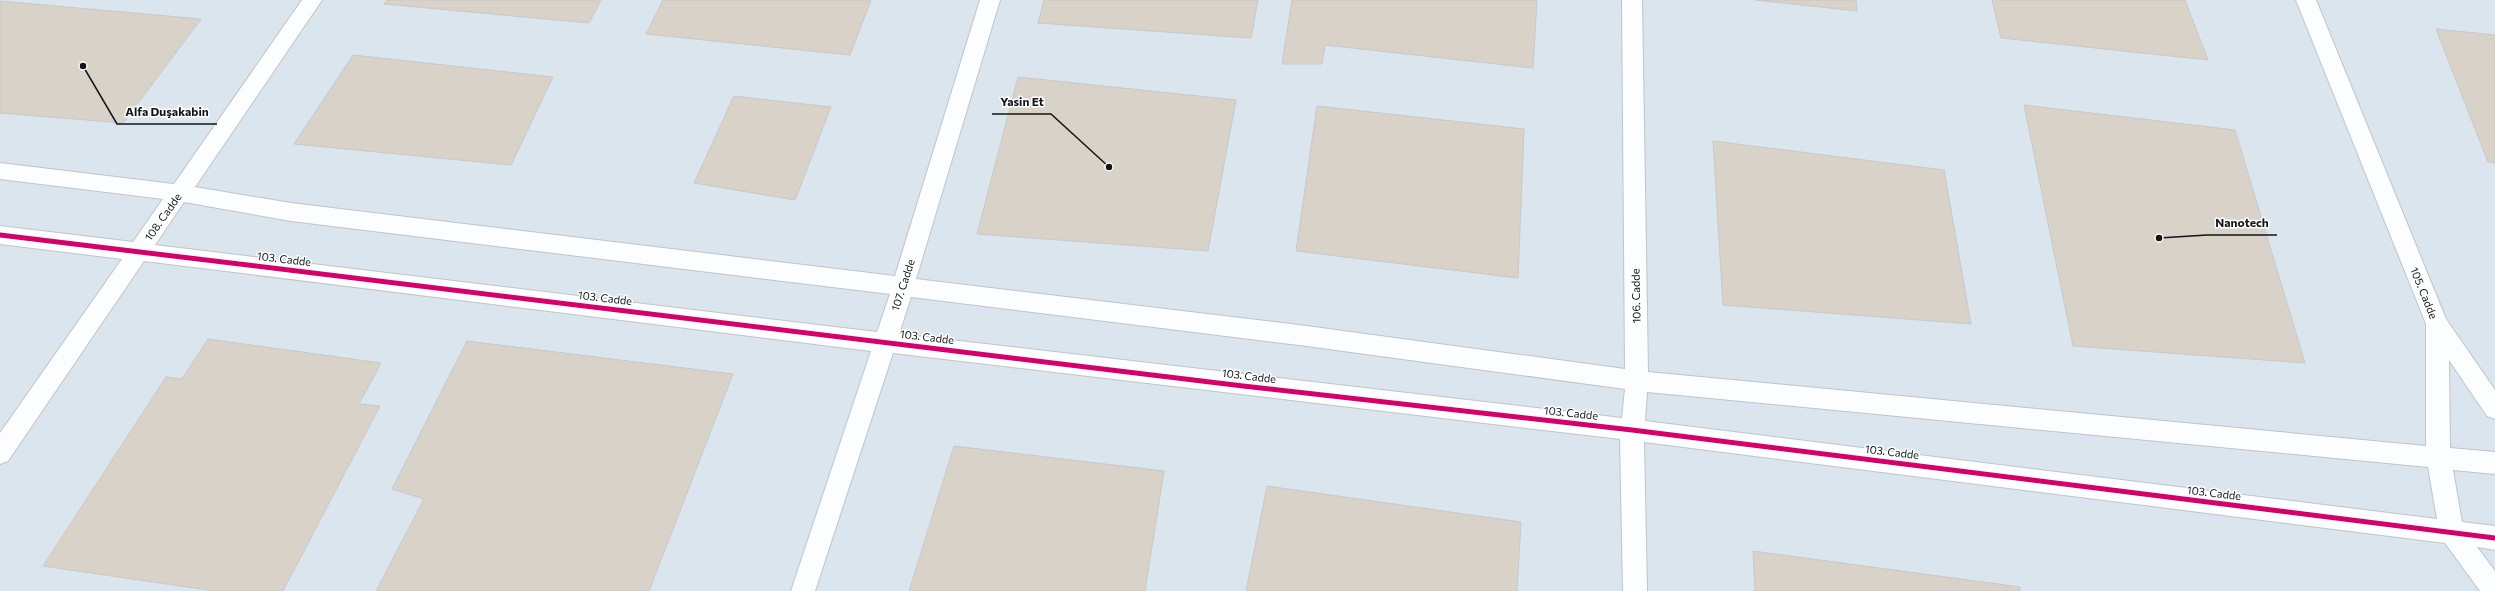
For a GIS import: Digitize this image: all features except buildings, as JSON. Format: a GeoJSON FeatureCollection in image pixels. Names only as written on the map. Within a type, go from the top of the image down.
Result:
{"type":"FeatureCollection","features":[{"type":"Feature","properties":{"kind":"street","name":"108. Cadde"},"geometry":{"type":"LineString","coordinates":[[0,453],[312,0]]}},
{"type":"Feature","properties":{"kind":"street","name":"107. Cadde"},"geometry":{"type":"LineString","coordinates":[[803,591],[903,287],[990,0]]}},
{"type":"Feature","properties":{"kind":"street","name":"106. Cadde"},"geometry":{"type":"LineString","coordinates":[[1632,0],[1637,381],[1632,430],[1635,591]]}},
{"type":"Feature","properties":{"kind":"street","name":"105. Cadde"},"geometry":{"type":"LineString","coordinates":[[2306,0],[2437,324],[2438,455],[2452,533],[2495,591]]}},
{"type":"Feature","properties":{"kind":"street"},"geometry":{"type":"LineString","coordinates":[[0,171],[179,193],[291,212],[1299,335],[1637,381],[2438,455],[2495,463]]}},
{"type":"Feature","properties":{"kind":"street","name":"103. Cadde"},"geometry":{"type":"LineString","coordinates":[[0,236],[1632,430],[2495,538]]}},
{"type":"Feature","properties":{"kind":"street"},"geometry":{"type":"LineString","coordinates":[[2437,324],[2495,410]]}},
{"type":"Feature","properties":{"kind":"shaded area"},"geometry":{"type":"Polygon","coordinates":[[[0,0],[2495,0],[2495,591],[0,591],[0,0]]]}},
{"type":"Feature","properties":{"kind":"cycle path"},"geometry":{"type":"LineString","coordinates":[[0,235],[1243,386],[1632,430],[2495,538]]}},
{"type":"Feature","properties":{"kind":"place","name":"Alfa Duşakabin"},"geometry":{"type":"Point","coordinates":[83,66]}},
{"type":"Feature","properties":{"kind":"place","name":"Yasin Et"},"geometry":{"type":"Point","coordinates":[1109,167]}},
{"type":"Feature","properties":{"kind":"place","name":"Nanotech"},"geometry":{"type":"Point","coordinates":[2159,238]}}]}
